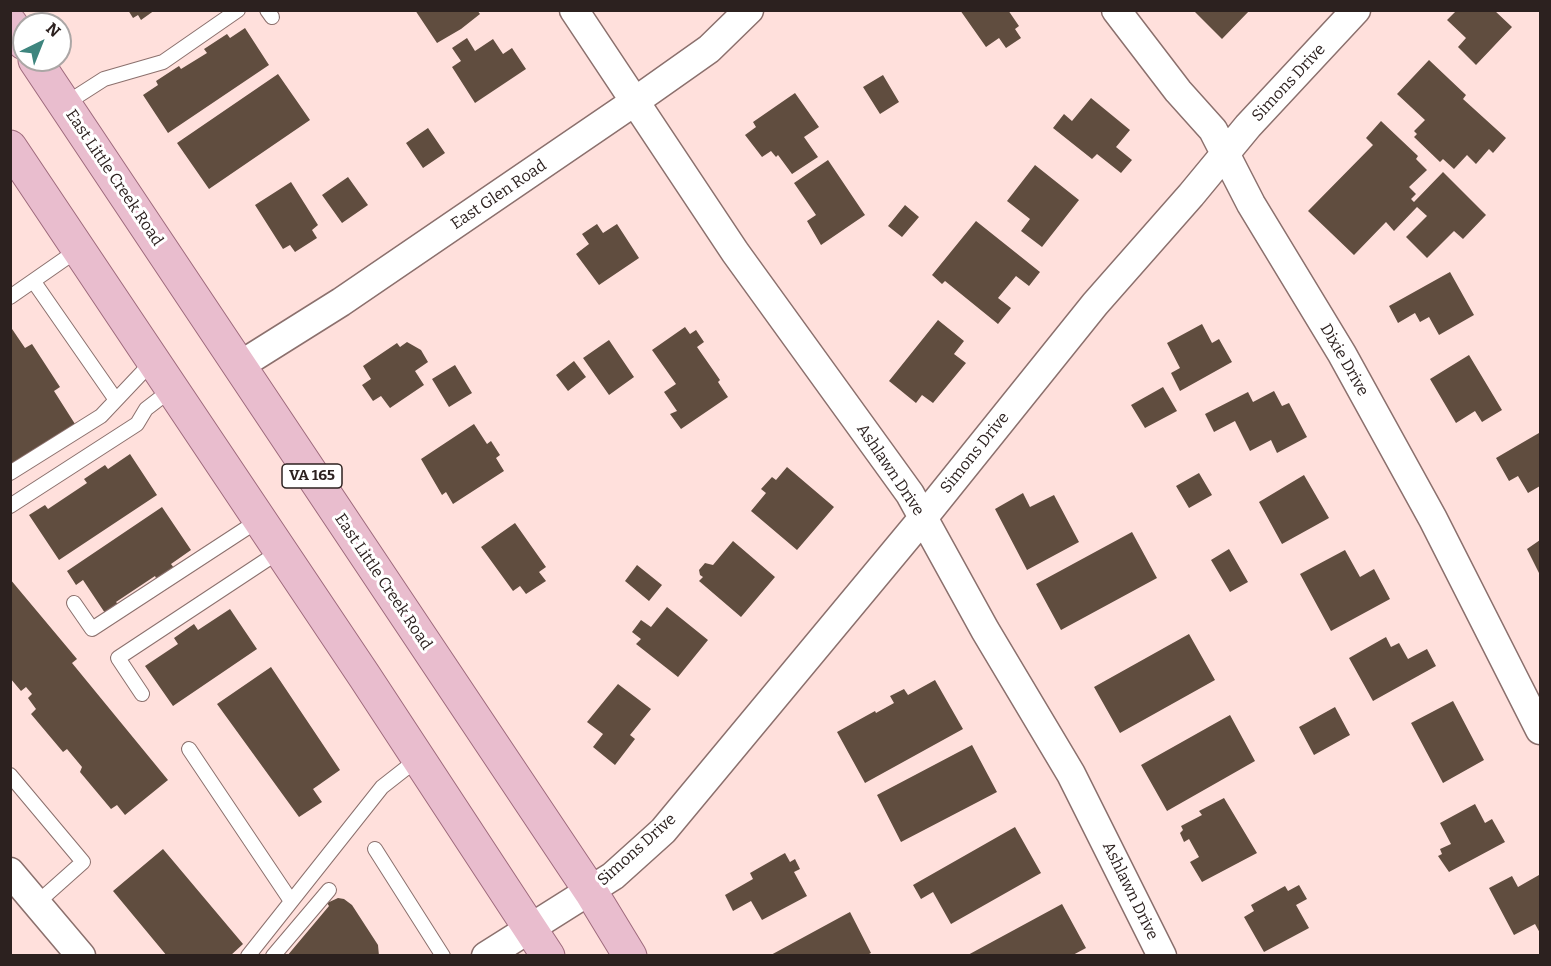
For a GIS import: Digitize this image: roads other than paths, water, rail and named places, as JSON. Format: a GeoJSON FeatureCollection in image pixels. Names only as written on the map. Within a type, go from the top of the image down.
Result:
{"type":"FeatureCollection","features":[{"type":"Feature","properties":{"kind":"main road","name":"East Little Creek Road"},"geometry":{"type":"LineString","coordinates":[[43,72],[591,892],[630,956]]}},
{"type":"Feature","properties":{"kind":"main road"},"geometry":{"type":"LineString","coordinates":[[10,147],[419,758],[548,956]]}},
{"type":"Feature","properties":{"kind":"street","name":"Ashlawn Drive"},"geometry":{"type":"LineString","coordinates":[[574,10],[735,252],[910,494],[985,630],[1071,774],[1162,956]]}},
{"type":"Feature","properties":{"kind":"street","name":"East Glen Road"},"geometry":{"type":"LineString","coordinates":[[239,366],[341,302],[634,102],[709,49],[749,10]]}},
{"type":"Feature","properties":{"kind":"street","name":"Dixie Drive"},"geometry":{"type":"LineString","coordinates":[[1116,10],[1178,91],[1213,130],[1251,204],[1342,354],[1433,519],[1540,730]]}},
{"type":"Feature","properties":{"kind":"street","name":"Simons Drive"},"geometry":{"type":"LineString","coordinates":[[486,956],[591,892],[613,876],[663,831],[923,518],[1095,304],[1248,126],[1356,10]]}},
{"type":"Feature","properties":{"kind":"street"},"geometry":{"type":"LineString","coordinates":[[10,872],[81,956]]}},
{"type":"Feature","properties":{"kind":"lane"},"geometry":{"type":"LineString","coordinates":[[65,104],[104,79],[163,62],[238,10]]}},
{"type":"Feature","properties":{"kind":"lane"},"geometry":{"type":"LineString","coordinates":[[10,297],[79,249]]}},
{"type":"Feature","properties":{"kind":"lane"},"geometry":{"type":"LineString","coordinates":[[34,282],[116,400]]}},
{"type":"Feature","properties":{"kind":"lane"},"geometry":{"type":"LineString","coordinates":[[10,473],[101,416],[153,361]]}},
{"type":"Feature","properties":{"kind":"lane"},"geometry":{"type":"LineString","coordinates":[[10,506],[137,424],[146,409],[172,389]]}},
{"type":"Feature","properties":{"kind":"lane"},"geometry":{"type":"LineString","coordinates":[[74,603],[92,629],[259,520]]}},
{"type":"Feature","properties":{"kind":"lane"},"geometry":{"type":"LineString","coordinates":[[142,694],[118,658],[280,551]]}},
{"type":"Feature","properties":{"kind":"lane"},"geometry":{"type":"LineString","coordinates":[[189,750],[291,902]]}},
{"type":"Feature","properties":{"kind":"lane"},"geometry":{"type":"LineString","coordinates":[[248,956],[382,787],[419,758]]}},
{"type":"Feature","properties":{"kind":"lane"},"geometry":{"type":"LineString","coordinates":[[10,775],[83,862],[36,903]]}},
{"type":"Feature","properties":{"kind":"lane"},"geometry":{"type":"LineString","coordinates":[[375,849],[444,956]]}},
{"type":"Feature","properties":{"kind":"lane"},"geometry":{"type":"LineString","coordinates":[[273,956],[329,890]]}}]}
